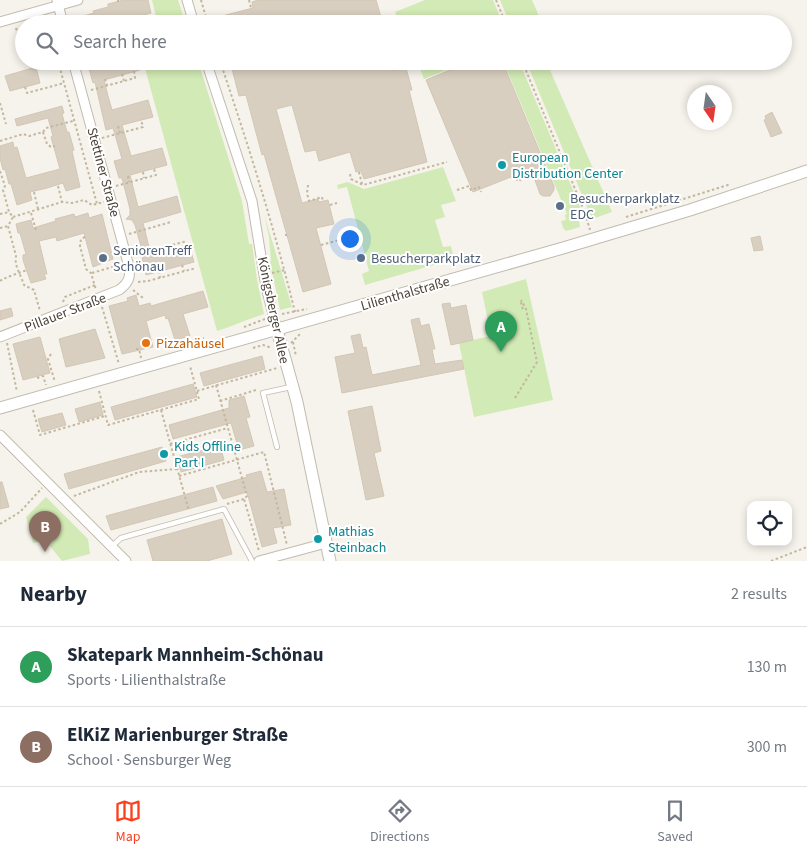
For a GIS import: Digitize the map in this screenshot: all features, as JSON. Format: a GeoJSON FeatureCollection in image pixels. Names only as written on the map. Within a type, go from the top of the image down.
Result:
{"type":"FeatureCollection","features":[{"type":"Feature","properties":{"kind":"street"},"geometry":{"type":"LineString","coordinates":[[23,15],[58,3],[78,0]]}},
{"type":"Feature","properties":{"kind":"street"},"geometry":{"type":"LineString","coordinates":[[187,0],[191,15]]}},
{"type":"Feature","properties":{"kind":"street"},"geometry":{"type":"LineString","coordinates":[[0,22],[14,18]]}},
{"type":"Feature","properties":{"kind":"street","name":"Stettiner Straße"},"geometry":{"type":"LineString","coordinates":[[76,70],[122,236],[130,273],[127,284]]}},
{"type":"Feature","properties":{"kind":"street","name":"Königsberger Allee"},"geometry":{"type":"LineString","coordinates":[[209,70],[252,201],[264,275],[292,386],[330,561]]}},
{"type":"Feature","properties":{"kind":"street","name":"Lilienthalstraße"},"geometry":{"type":"LineString","coordinates":[[0,408],[277,330],[591,234],[807,171]]}},
{"type":"Feature","properties":{"kind":"street","name":"Pillauer Straße"},"geometry":{"type":"LineString","coordinates":[[2,337],[119,290],[127,284]]}},
{"type":"Feature","properties":{"kind":"street"},"geometry":{"type":"LineString","coordinates":[[0,435],[126,561]]}},
{"type":"Feature","properties":{"kind":"street"},"geometry":{"type":"LineString","coordinates":[[258,561],[326,543]]}},
{"type":"Feature","properties":{"kind":"lane"},"geometry":{"type":"LineString","coordinates":[[277,447],[263,393],[292,386]]}},
{"type":"Feature","properties":{"kind":"lane"},"geometry":{"type":"LineString","coordinates":[[111,547],[121,538],[224,509],[258,561]]}},
{"type":"Feature","properties":{"kind":"path"},"geometry":{"type":"LineString","coordinates":[[201,0],[205,15]]}},
{"type":"Feature","properties":{"kind":"path"},"geometry":{"type":"LineString","coordinates":[[249,0],[251,8]]}},
{"type":"Feature","properties":{"kind":"path"},"geometry":{"type":"LineString","coordinates":[[496,0],[502,15]]}},
{"type":"Feature","properties":{"kind":"path"},"geometry":{"type":"LineString","coordinates":[[60,70],[97,204]]}},
{"type":"Feature","properties":{"kind":"path"},"geometry":{"type":"LineString","coordinates":[[224,70],[252,158],[295,311]]}},
{"type":"Feature","properties":{"kind":"path"},"geometry":{"type":"LineString","coordinates":[[526,70],[585,213],[591,234]]}},
{"type":"Feature","properties":{"kind":"path"},"geometry":{"type":"LineString","coordinates":[[82,92],[135,78],[134,71]]}},
{"type":"Feature","properties":{"kind":"path"},"geometry":{"type":"LineString","coordinates":[[122,74],[124,81]]}},
{"type":"Feature","properties":{"kind":"path"},"geometry":{"type":"LineString","coordinates":[[105,79],[107,85]]}},
{"type":"Feature","properties":{"kind":"path"},"geometry":{"type":"LineString","coordinates":[[26,87],[27,93],[64,83]]}},
{"type":"Feature","properties":{"kind":"path"},"geometry":{"type":"LineString","coordinates":[[0,103],[6,124]]}},
{"type":"Feature","properties":{"kind":"path"},"geometry":{"type":"LineString","coordinates":[[0,141],[23,134],[29,136],[43,132],[46,128],[74,120]]}},
{"type":"Feature","properties":{"kind":"path"},"geometry":{"type":"LineString","coordinates":[[95,139],[143,127],[141,120]]}},
{"type":"Feature","properties":{"kind":"path"},"geometry":{"type":"LineString","coordinates":[[118,126],[120,133]]}},
{"type":"Feature","properties":{"kind":"path"},"geometry":{"type":"LineString","coordinates":[[43,132],[47,144],[50,147],[55,146]]}},
{"type":"Feature","properties":{"kind":"path"},"geometry":{"type":"LineString","coordinates":[[350,174],[351,178],[363,184],[447,162]]}},
{"type":"Feature","properties":{"kind":"path"},"geometry":{"type":"LineString","coordinates":[[511,177],[520,181],[524,170],[522,166]]}},
{"type":"Feature","properties":{"kind":"path"},"geometry":{"type":"LineString","coordinates":[[109,188],[156,175],[154,169]]}},
{"type":"Feature","properties":{"kind":"path"},"geometry":{"type":"LineString","coordinates":[[0,171],[5,186],[3,190],[9,212],[13,217]]}},
{"type":"Feature","properties":{"kind":"path"},"geometry":{"type":"LineString","coordinates":[[143,172],[144,178]]}},
{"type":"Feature","properties":{"kind":"path"},"geometry":{"type":"LineString","coordinates":[[359,172],[363,184]]}},
{"type":"Feature","properties":{"kind":"path"},"geometry":{"type":"LineString","coordinates":[[128,176],[129,182]]}},
{"type":"Feature","properties":{"kind":"path"},"geometry":{"type":"LineString","coordinates":[[627,217],[738,182]]}},
{"type":"Feature","properties":{"kind":"path"},"geometry":{"type":"LineString","coordinates":[[308,185],[309,201],[322,197],[323,202]]}},
{"type":"Feature","properties":{"kind":"path"},"geometry":{"type":"LineString","coordinates":[[58,186],[62,202]]}},
{"type":"Feature","properties":{"kind":"path"},"geometry":{"type":"LineString","coordinates":[[457,190],[469,186],[471,190],[479,187],[481,192]]}},
{"type":"Feature","properties":{"kind":"path"},"geometry":{"type":"LineString","coordinates":[[34,192],[38,209]]}},
{"type":"Feature","properties":{"kind":"path"},"geometry":{"type":"LineString","coordinates":[[42,320],[34,290],[24,285],[21,272],[17,269],[16,256],[8,226],[13,217],[62,202],[72,203],[84,200],[92,205],[112,200]]}},
{"type":"Feature","properties":{"kind":"path"},"geometry":{"type":"LineString","coordinates":[[330,205],[337,203]]}},
{"type":"Feature","properties":{"kind":"path"},"geometry":{"type":"LineString","coordinates":[[0,214],[9,212]]}},
{"type":"Feature","properties":{"kind":"path"},"geometry":{"type":"LineString","coordinates":[[31,212],[36,230]]}},
{"type":"Feature","properties":{"kind":"path"},"geometry":{"type":"LineString","coordinates":[[122,236],[171,222]]}},
{"type":"Feature","properties":{"kind":"path"},"geometry":{"type":"LineString","coordinates":[[0,228],[8,226]]}},
{"type":"Feature","properties":{"kind":"path"},"geometry":{"type":"LineString","coordinates":[[582,231],[591,234]]}},
{"type":"Feature","properties":{"kind":"path"},"geometry":{"type":"LineString","coordinates":[[85,238],[81,239],[80,246],[86,269],[91,273],[121,374]]}},
{"type":"Feature","properties":{"kind":"path"},"geometry":{"type":"LineString","coordinates":[[321,244],[347,238]]}},
{"type":"Feature","properties":{"kind":"path"},"geometry":{"type":"LineString","coordinates":[[135,255],[187,241]]}},
{"type":"Feature","properties":{"kind":"path"},"geometry":{"type":"LineString","coordinates":[[91,273],[128,263]]}},
{"type":"Feature","properties":{"kind":"path"},"geometry":{"type":"LineString","coordinates":[[182,265],[184,271]]}},
{"type":"Feature","properties":{"kind":"path"},"geometry":{"type":"LineString","coordinates":[[127,284],[148,281],[196,268]]}},
{"type":"Feature","properties":{"kind":"path"},"geometry":{"type":"LineString","coordinates":[[0,281],[27,270]]}},
{"type":"Feature","properties":{"kind":"path"},"geometry":{"type":"LineString","coordinates":[[264,275],[285,270]]}},
{"type":"Feature","properties":{"kind":"path"},"geometry":{"type":"LineString","coordinates":[[159,271],[160,278]]}},
{"type":"Feature","properties":{"kind":"path"},"geometry":{"type":"LineString","coordinates":[[127,284],[143,298]]}},
{"type":"Feature","properties":{"kind":"path"},"geometry":{"type":"LineString","coordinates":[[63,312],[61,306],[65,297],[94,285]]}},
{"type":"Feature","properties":{"kind":"path"},"geometry":{"type":"LineString","coordinates":[[515,398],[537,362],[526,309],[521,300],[523,310]]}},
{"type":"Feature","properties":{"kind":"path"},"geometry":{"type":"LineString","coordinates":[[274,316],[314,308]]}},
{"type":"Feature","properties":{"kind":"path"},"geometry":{"type":"LineString","coordinates":[[2,337],[8,346],[18,393]]}},
{"type":"Feature","properties":{"kind":"path"},"geometry":{"type":"LineString","coordinates":[[246,350],[263,345],[272,348],[281,345]]}},
{"type":"Feature","properties":{"kind":"path"},"geometry":{"type":"LineString","coordinates":[[136,349],[139,349],[141,358]]}},
{"type":"Feature","properties":{"kind":"path"},"geometry":{"type":"LineString","coordinates":[[50,354],[48,359],[55,382]]}},
{"type":"Feature","properties":{"kind":"path"},"geometry":{"type":"LineString","coordinates":[[99,392],[108,425],[161,410],[199,399],[190,366]]}},
{"type":"Feature","properties":{"kind":"path"},"geometry":{"type":"LineString","coordinates":[[197,390],[277,368]]}},
{"type":"Feature","properties":{"kind":"path"},"geometry":{"type":"LineString","coordinates":[[37,378],[43,376],[46,385]]}},
{"type":"Feature","properties":{"kind":"path"},"geometry":{"type":"LineString","coordinates":[[216,385],[247,496],[244,499],[258,561]]}},
{"type":"Feature","properties":{"kind":"path"},"geometry":{"type":"LineString","coordinates":[[220,401],[262,388],[263,393]]}},
{"type":"Feature","properties":{"kind":"path"},"geometry":{"type":"LineString","coordinates":[[34,410],[40,435],[105,416]]}},
{"type":"Feature","properties":{"kind":"path"},"geometry":{"type":"LineString","coordinates":[[161,410],[191,518]]}},
{"type":"Feature","properties":{"kind":"path"},"geometry":{"type":"LineString","coordinates":[[170,444],[228,428]]}},
{"type":"Feature","properties":{"kind":"path"},"geometry":{"type":"LineString","coordinates":[[179,476],[264,452],[289,552]]}},
{"type":"Feature","properties":{"kind":"path"},"geometry":{"type":"LineString","coordinates":[[67,502],[74,496],[139,472],[177,469]]}},
{"type":"Feature","properties":{"kind":"path"},"geometry":{"type":"LineString","coordinates":[[0,524],[20,512],[47,483]]}},
{"type":"Feature","properties":{"kind":"path"},"geometry":{"type":"LineString","coordinates":[[224,509],[227,504],[244,499]]}},
{"type":"Feature","properties":{"kind":"path"},"geometry":{"type":"LineString","coordinates":[[771,561],[807,547]]}},
{"type":"Feature","properties":{"kind":"green space"},"geometry":{"type":"Polygon","coordinates":[[[152,0],[178,0],[183,15],[156,15],[152,0]]]}},
{"type":"Feature","properties":{"kind":"green space"},"geometry":{"type":"Polygon","coordinates":[[[425,0],[493,0],[499,15],[396,15],[395,12],[425,0]]]}},
{"type":"Feature","properties":{"kind":"green space"},"geometry":{"type":"Polygon","coordinates":[[[500,0],[532,0],[539,15],[506,15],[500,0]]]}},
{"type":"Feature","properties":{"kind":"green space"},"geometry":{"type":"Polygon","coordinates":[[[145,70],[201,70],[242,201],[249,244],[252,244],[264,314],[217,331],[145,70]]]}},
{"type":"Feature","properties":{"kind":"green space"},"geometry":{"type":"Polygon","coordinates":[[[420,70],[446,70],[424,79],[420,70]]]}},
{"type":"Feature","properties":{"kind":"green space"},"geometry":{"type":"Polygon","coordinates":[[[507,70],[523,70],[583,214],[579,221],[580,227],[566,231],[563,228],[561,221],[566,220],[565,215],[567,214],[507,70]]]}},
{"type":"Feature","properties":{"kind":"green space"},"geometry":{"type":"Polygon","coordinates":[[[530,70],[550,70],[612,212],[592,219],[530,70]]]}},
{"type":"Feature","properties":{"kind":"green space"},"geometry":{"type":"Polygon","coordinates":[[[443,167],[456,201],[441,205],[445,217],[435,220],[443,247],[451,246],[454,259],[365,285],[362,274],[369,271],[347,187],[338,189],[337,185],[348,182],[364,189],[443,167]]]}},
{"type":"Feature","properties":{"kind":"green space"},"geometry":{"type":"Polygon","coordinates":[[[264,214],[292,307],[280,310],[272,271],[269,272],[268,262],[271,261],[269,237],[264,214]]]}},
{"type":"Feature","properties":{"kind":"green space"},"geometry":{"type":"Polygon","coordinates":[[[526,279],[553,400],[474,417],[459,343],[491,336],[482,292],[526,279]]]}},
{"type":"Feature","properties":{"kind":"green space"},"geometry":{"type":"Polygon","coordinates":[[[46,497],[88,539],[90,554],[62,561],[45,540],[33,543],[26,517],[46,497]]]}},
{"type":"Feature","properties":{"kind":"building"},"geometry":{"type":"Polygon","coordinates":[[[124,0],[148,0],[151,13],[143,15],[87,15],[108,7],[108,4],[124,0]]]}},
{"type":"Feature","properties":{"kind":"building"},"geometry":{"type":"Polygon","coordinates":[[[258,0],[376,0],[380,15],[226,15],[253,8],[252,2],[258,0]]]}},
{"type":"Feature","properties":{"kind":"building"},"geometry":{"type":"Polygon","coordinates":[[[26,70],[37,70],[40,83],[10,91],[5,76],[26,70]]]}},
{"type":"Feature","properties":{"kind":"building"},"geometry":{"type":"Polygon","coordinates":[[[89,70],[140,70],[104,80],[112,110],[148,100],[153,117],[122,125],[131,156],[162,148],[167,165],[130,175],[138,207],[177,196],[181,212],[143,223],[151,255],[189,245],[194,262],[146,275],[142,258],[144,257],[135,225],[132,220],[126,219],[130,215],[130,209],[122,178],[119,178],[114,161],[122,159],[113,128],[106,130],[95,82],[93,83],[89,70]]]}},
{"type":"Feature","properties":{"kind":"building"},"geometry":{"type":"Polygon","coordinates":[[[232,70],[407,70],[412,90],[409,90],[427,162],[364,179],[361,171],[356,172],[350,152],[319,161],[316,150],[305,152],[292,105],[276,109],[302,203],[318,199],[319,202],[328,200],[334,224],[316,228],[331,284],[303,292],[246,95],[239,96],[232,70]]]}},
{"type":"Feature","properties":{"kind":"building"},"geometry":{"type":"Polygon","coordinates":[[[450,70],[506,70],[554,186],[550,196],[540,194],[531,169],[473,192],[426,80],[450,70]]]}},
{"type":"Feature","properties":{"kind":"building"},"geometry":{"type":"Polygon","coordinates":[[[62,106],[64,113],[62,114],[74,150],[72,151],[80,187],[66,191],[63,183],[30,192],[32,200],[17,205],[5,169],[3,170],[0,146],[13,142],[14,148],[17,147],[26,178],[60,169],[48,118],[17,126],[15,119],[62,106]]]}},
{"type":"Feature","properties":{"kind":"building"},"geometry":{"type":"Polygon","coordinates":[[[772,112],[782,133],[771,137],[764,120],[766,119],[765,116],[772,112]]]}},
{"type":"Feature","properties":{"kind":"building"},"geometry":{"type":"Polygon","coordinates":[[[88,213],[89,218],[102,214],[113,259],[93,267],[84,233],[57,241],[56,237],[39,241],[47,274],[44,274],[46,279],[31,283],[23,260],[23,255],[26,254],[16,224],[31,220],[33,228],[56,221],[55,219],[74,214],[75,217],[88,213]]]}},
{"type":"Feature","properties":{"kind":"building"},"geometry":{"type":"Polygon","coordinates":[[[760,236],[763,250],[754,251],[751,238],[760,236]]]}},
{"type":"Feature","properties":{"kind":"building"},"geometry":{"type":"Polygon","coordinates":[[[203,291],[208,307],[183,314],[190,336],[175,340],[168,318],[166,319],[165,315],[146,321],[153,347],[122,354],[109,306],[128,301],[127,298],[136,295],[139,306],[150,303],[151,306],[203,291]]]}},
{"type":"Feature","properties":{"kind":"building"},"geometry":{"type":"Polygon","coordinates":[[[450,303],[451,308],[466,305],[473,340],[451,345],[442,304],[450,303]]]}},
{"type":"Feature","properties":{"kind":"building"},"geometry":{"type":"Polygon","coordinates":[[[11,308],[13,316],[0,320],[0,311],[11,308]]]}},
{"type":"Feature","properties":{"kind":"building"},"geometry":{"type":"Polygon","coordinates":[[[419,318],[421,326],[429,324],[435,349],[432,349],[435,364],[462,360],[464,369],[342,393],[335,357],[355,353],[351,336],[360,334],[363,348],[366,347],[372,375],[421,365],[411,320],[419,318]]]}},
{"type":"Feature","properties":{"kind":"building"},"geometry":{"type":"Polygon","coordinates":[[[95,329],[105,358],[66,367],[59,339],[95,329]]]}},
{"type":"Feature","properties":{"kind":"building"},"geometry":{"type":"Polygon","coordinates":[[[40,337],[50,373],[23,380],[13,344],[40,337]]]}},
{"type":"Feature","properties":{"kind":"building"},"geometry":{"type":"Polygon","coordinates":[[[262,356],[265,369],[204,386],[200,373],[262,356]]]}},
{"type":"Feature","properties":{"kind":"building"},"geometry":{"type":"Polygon","coordinates":[[[193,384],[197,397],[115,420],[111,407],[193,384]]]}},
{"type":"Feature","properties":{"kind":"building"},"geometry":{"type":"Polygon","coordinates":[[[244,396],[250,417],[246,418],[254,446],[239,450],[231,423],[173,439],[169,425],[229,408],[229,400],[244,396]]]}},
{"type":"Feature","properties":{"kind":"building"},"geometry":{"type":"Polygon","coordinates":[[[100,402],[103,415],[79,422],[75,409],[100,402]]]}},
{"type":"Feature","properties":{"kind":"building"},"geometry":{"type":"Polygon","coordinates":[[[372,406],[381,451],[374,453],[384,496],[366,500],[348,411],[372,406]]]}},
{"type":"Feature","properties":{"kind":"building"},"geometry":{"type":"Polygon","coordinates":[[[62,413],[66,425],[42,432],[38,419],[62,413]]]}},
{"type":"Feature","properties":{"kind":"building"},"geometry":{"type":"Polygon","coordinates":[[[220,445],[224,460],[181,472],[177,457],[220,445]]]}},
{"type":"Feature","properties":{"kind":"building"},"geometry":{"type":"Polygon","coordinates":[[[162,447],[166,461],[69,489],[64,474],[162,447]]]}},
{"type":"Feature","properties":{"kind":"building"},"geometry":{"type":"Polygon","coordinates":[[[261,471],[267,492],[284,489],[291,525],[273,528],[277,543],[262,547],[247,492],[223,499],[216,486],[261,471]]]}},
{"type":"Feature","properties":{"kind":"building"},"geometry":{"type":"Polygon","coordinates":[[[0,482],[2,482],[9,507],[0,509],[0,482]]]}},
{"type":"Feature","properties":{"kind":"building"},"geometry":{"type":"Polygon","coordinates":[[[213,487],[217,501],[111,530],[106,516],[213,487]]]}},
{"type":"Feature","properties":{"kind":"building"},"geometry":{"type":"Polygon","coordinates":[[[222,519],[232,554],[207,561],[153,561],[147,540],[222,519]]]}},
{"type":"Feature","properties":{"kind":"place","name":"European Distribution Center"},"geometry":{"type":"Point","coordinates":[502,165]}},
{"type":"Feature","properties":{"kind":"place","name":"Besucherparkplatz EDC"},"geometry":{"type":"Point","coordinates":[560,206]}},
{"type":"Feature","properties":{"kind":"place","name":"SeniorenTreff Schönau"},"geometry":{"type":"Point","coordinates":[103,258]}},
{"type":"Feature","properties":{"kind":"place","name":"Besucherparkplatz"},"geometry":{"type":"Point","coordinates":[361,258]}},
{"type":"Feature","properties":{"kind":"place","name":"Pizzahäusel"},"geometry":{"type":"Point","coordinates":[146,343]}},
{"type":"Feature","properties":{"kind":"place","name":"Skatepark Mannheim-Schönau"},"geometry":{"type":"Point","coordinates":[501,352]}},
{"type":"Feature","properties":{"kind":"place","name":"Kids Offline Part I"},"geometry":{"type":"Point","coordinates":[164,454]}},
{"type":"Feature","properties":{"kind":"place","name":"Mathias Steinbach"},"geometry":{"type":"Point","coordinates":[318,539]}},
{"type":"Feature","properties":{"kind":"place","name":"ElKiZ Marienburger Straße"},"geometry":{"type":"Point","coordinates":[45,552]}}]}
